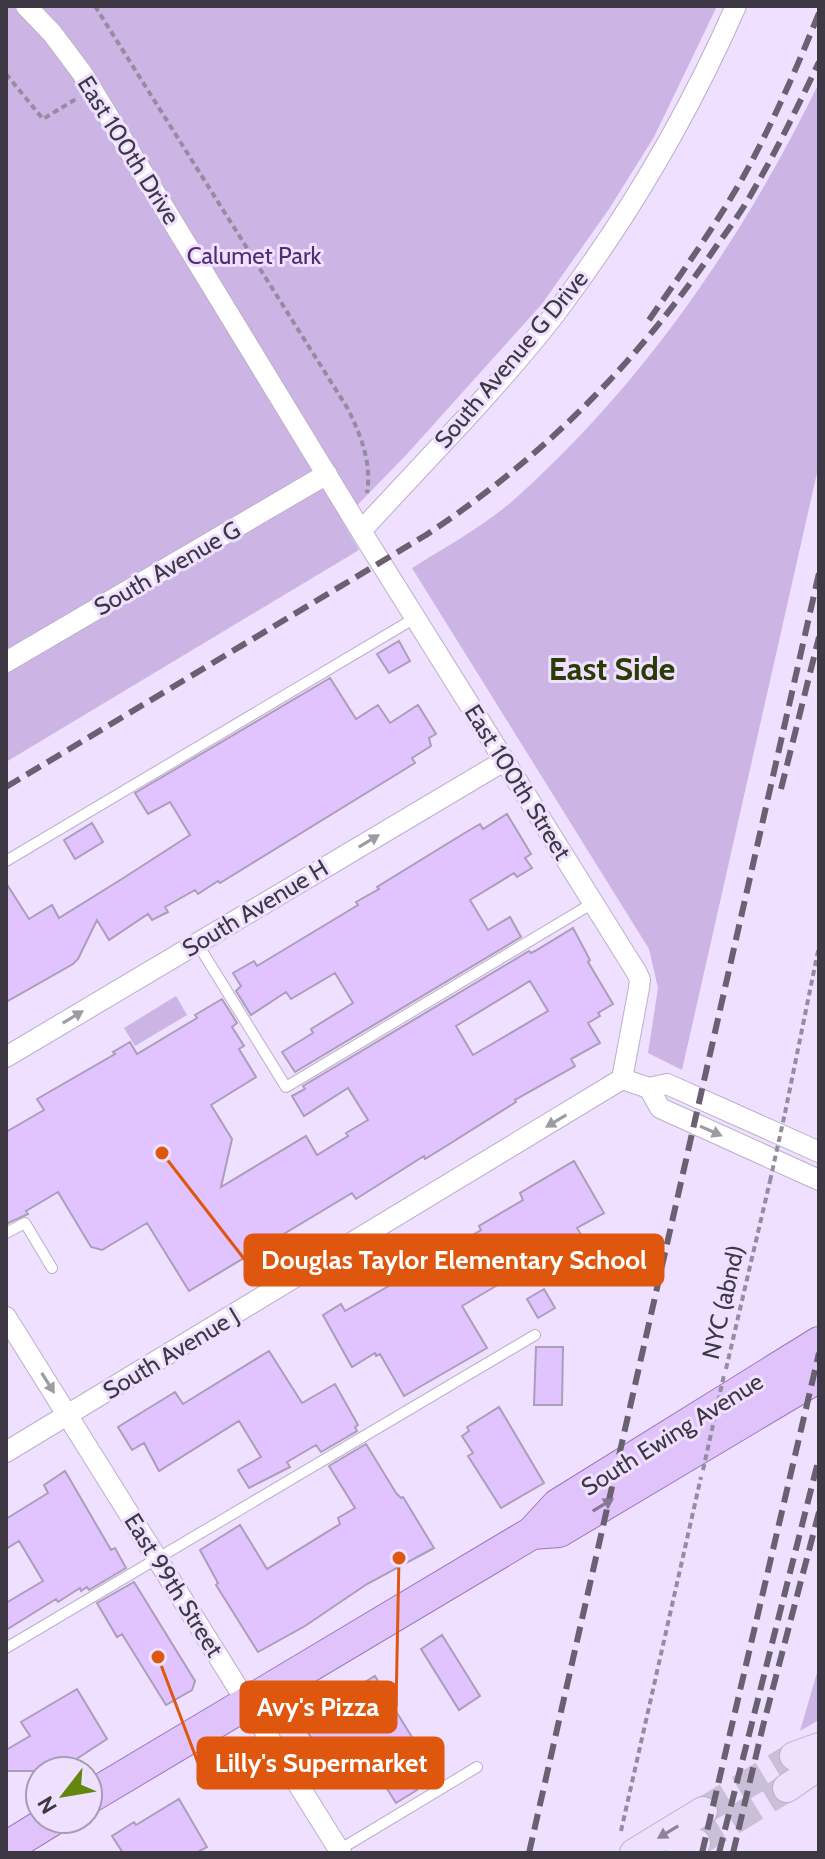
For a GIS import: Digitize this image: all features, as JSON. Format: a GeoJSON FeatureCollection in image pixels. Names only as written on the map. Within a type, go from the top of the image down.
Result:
{"type":"FeatureCollection","features":[{"type":"Feature","properties":{"kind":"main road","name":"South Ewing Avenue"},"geometry":{"type":"LineString","coordinates":[[104,1788],[532,1533],[558,1505],[819,1343]]}},
{"type":"Feature","properties":{"kind":"main road","name":"South Ewing Avenue"},"geometry":{"type":"LineString","coordinates":[[532,1533],[559,1531],[819,1376]]}},
{"type":"Feature","properties":{"kind":"main road"},"geometry":{"type":"LineString","coordinates":[[6,1848],[27,1835]]}},
{"type":"Feature","properties":{"kind":"street","name":"East 100th Drive"},"geometry":{"type":"LineString","coordinates":[[26,6],[52,33],[92,90],[327,474]]}},
{"type":"Feature","properties":{"kind":"street","name":"South Avenue G Drive"},"geometry":{"type":"LineString","coordinates":[[361,531],[533,341],[601,250],[684,114],[736,6]]}},
{"type":"Feature","properties":{"kind":"street","name":"East 100th Street"},"geometry":{"type":"LineString","coordinates":[[327,474],[640,980],[622,1079]]}},
{"type":"Feature","properties":{"kind":"street","name":"South Avenue G"},"geometry":{"type":"LineString","coordinates":[[6,662],[327,474]]}},
{"type":"Feature","properties":{"kind":"street","name":"South Avenue H"},"geometry":{"type":"LineString","coordinates":[[6,1057],[504,761]]}},
{"type":"Feature","properties":{"kind":"street"},"geometry":{"type":"LineString","coordinates":[[622,1079],[649,1088],[667,1084],[819,1152]]}},
{"type":"Feature","properties":{"kind":"street","name":"South Avenue J"},"geometry":{"type":"LineString","coordinates":[[6,1452],[622,1079]]}},
{"type":"Feature","properties":{"kind":"street"},"geometry":{"type":"LineString","coordinates":[[649,1088],[660,1108],[819,1180]]}},
{"type":"Feature","properties":{"kind":"street","name":"East 99th Street"},"geometry":{"type":"LineString","coordinates":[[6,1317],[338,1852]]}},
{"type":"Feature","properties":{"kind":"street"},"geometry":{"type":"LineString","coordinates":[[787,1788],[811,1756]]}},
{"type":"Feature","properties":{"kind":"street"},"geometry":{"type":"LineString","coordinates":[[627,1845],[703,1811]]}},
{"type":"Feature","properties":{"kind":"lane"},"geometry":{"type":"LineString","coordinates":[[6,861],[415,618]]}},
{"type":"Feature","properties":{"kind":"lane"},"geometry":{"type":"LineString","coordinates":[[197,943],[286,1087],[593,903]]}},
{"type":"Feature","properties":{"kind":"lane"},"geometry":{"type":"LineString","coordinates":[[6,1233],[25,1223],[52,1268]]}},
{"type":"Feature","properties":{"kind":"lane"},"geometry":{"type":"LineString","coordinates":[[6,1648],[535,1335]]}},
{"type":"Feature","properties":{"kind":"lane"},"geometry":{"type":"LineString","coordinates":[[338,1852],[477,1767]]}},
{"type":"Feature","properties":{"kind":"path"},"geometry":{"type":"LineString","coordinates":[[95,6],[348,409],[362,438],[369,477],[361,531]]}},
{"type":"Feature","properties":{"kind":"path"},"geometry":{"type":"LineString","coordinates":[[6,74],[43,119],[92,90]]}},
{"type":"Feature","properties":{"kind":"path","name":"NYC (abnd)"},"geometry":{"type":"LineString","coordinates":[[627,1845],[703,1470],[770,1181],[819,946]]}},
{"type":"Feature","properties":{"kind":"green space","name":"Calumet Park"},"geometry":{"type":"Polygon","coordinates":[[[6,6],[717,6],[654,137],[609,209],[542,304],[342,521],[359,550],[6,762],[6,6]]]}},
{"type":"Feature","properties":{"kind":"green space"},"geometry":{"type":"Polygon","coordinates":[[[819,83],[819,464],[682,1070],[648,1053],[658,988],[649,949],[412,568],[505,507],[564,452],[608,405],[688,305],[724,252],[758,197],[819,83]]]}},
{"type":"Feature","properties":{"kind":"green space"},"geometry":{"type":"Polygon","coordinates":[[[176,996],[187,1015],[135,1046],[124,1028],[176,996]]]}},
{"type":"Feature","properties":{"kind":"green space"},"geometry":{"type":"Polygon","coordinates":[[[819,1666],[819,1720],[800,1731],[819,1666]]]}},
{"type":"Feature","properties":{"kind":"building"},"geometry":{"type":"Polygon","coordinates":[[[399,641],[410,661],[389,673],[377,654],[399,641]]]}},
{"type":"Feature","properties":{"kind":"building"},"geometry":{"type":"Polygon","coordinates":[[[330,678],[356,719],[378,705],[390,723],[418,705],[436,734],[429,738],[431,746],[412,758],[415,763],[220,883],[218,881],[198,894],[195,890],[165,907],[168,912],[152,920],[148,914],[109,940],[97,920],[73,964],[6,1002],[6,883],[29,919],[52,905],[59,918],[125,877],[190,835],[170,802],[148,814],[135,793],[330,678]]]}},
{"type":"Feature","properties":{"kind":"building"},"geometry":{"type":"Polygon","coordinates":[[[507,814],[531,854],[525,858],[532,868],[517,877],[514,873],[470,900],[488,930],[510,917],[521,937],[295,1072],[282,1052],[313,1033],[311,1029],[353,1003],[335,973],[291,999],[286,992],[251,1015],[236,991],[241,986],[233,973],[254,961],[257,966],[358,905],[356,902],[379,889],[377,887],[463,834],[480,824],[483,829],[507,814]]]}},
{"type":"Feature","properties":{"kind":"building"},"geometry":{"type":"Polygon","coordinates":[[[92,823],[103,842],[75,859],[64,840],[92,823]]]}},
{"type":"Feature","properties":{"kind":"building"},"geometry":{"type":"Polygon","coordinates":[[[573,928],[590,960],[588,962],[613,1004],[588,1023],[600,1043],[571,1059],[575,1066],[515,1100],[425,1159],[424,1156],[356,1199],[352,1193],[189,1291],[147,1223],[102,1250],[91,1247],[58,1192],[26,1211],[28,1214],[6,1224],[6,1132],[44,1110],[37,1099],[130,1042],[137,1054],[222,999],[237,1023],[232,1027],[244,1046],[239,1049],[256,1077],[211,1105],[232,1139],[221,1187],[306,1136],[317,1155],[348,1136],[346,1133],[368,1120],[348,1088],[304,1116],[292,1096],[305,1089],[303,1086],[573,928]],[[530,981],[456,1026],[473,1055],[548,1011],[530,981]]]}},
{"type":"Feature","properties":{"kind":"building"},"geometry":{"type":"Polygon","coordinates":[[[574,1161],[604,1213],[577,1228],[603,1272],[585,1282],[558,1237],[504,1272],[508,1279],[462,1306],[487,1348],[404,1396],[380,1354],[376,1356],[375,1353],[352,1367],[323,1315],[341,1304],[345,1311],[392,1284],[388,1274],[420,1255],[423,1260],[435,1252],[437,1256],[481,1230],[479,1226],[523,1200],[520,1193],[574,1161]]]}},
{"type":"Feature","properties":{"kind":"building"},"geometry":{"type":"Polygon","coordinates":[[[544,1289],[555,1308],[538,1318],[527,1299],[544,1289]]]}},
{"type":"Feature","properties":{"kind":"building"},"geometry":{"type":"Polygon","coordinates":[[[536,1347],[563,1347],[562,1405],[534,1405],[536,1347]]]}},
{"type":"Feature","properties":{"kind":"building"},"geometry":{"type":"Polygon","coordinates":[[[269,1351],[302,1403],[335,1384],[358,1425],[355,1427],[357,1431],[321,1452],[316,1445],[287,1462],[290,1467],[249,1488],[238,1470],[261,1457],[239,1421],[159,1471],[144,1443],[132,1450],[118,1427],[175,1392],[183,1404],[269,1351]]]}},
{"type":"Feature","properties":{"kind":"building"},"geometry":{"type":"Polygon","coordinates":[[[499,1407],[544,1483],[501,1508],[468,1456],[473,1453],[462,1436],[469,1431],[467,1427],[499,1407]]]}},
{"type":"Feature","properties":{"kind":"building"},"geometry":{"type":"Polygon","coordinates":[[[366,1444],[434,1548],[367,1584],[305,1626],[258,1652],[216,1585],[218,1583],[200,1550],[240,1525],[267,1569],[340,1524],[338,1518],[355,1508],[329,1466],[366,1444]]]}},
{"type":"Feature","properties":{"kind":"building"},"geometry":{"type":"Polygon","coordinates":[[[65,1471],[111,1550],[115,1548],[126,1568],[89,1590],[87,1587],[81,1591],[80,1588],[58,1602],[56,1599],[6,1630],[6,1603],[43,1581],[19,1541],[6,1549],[6,1519],[48,1493],[44,1485],[65,1471]]]}},
{"type":"Feature","properties":{"kind":"building"},"geometry":{"type":"Polygon","coordinates":[[[134,1582],[195,1681],[192,1690],[166,1705],[122,1634],[117,1637],[97,1603],[134,1582]]]}},
{"type":"Feature","properties":{"kind":"building"},"geometry":{"type":"Polygon","coordinates":[[[442,1635],[480,1696],[459,1710],[421,1649],[442,1635]]]}},
{"type":"Feature","properties":{"kind":"building"},"geometry":{"type":"Polygon","coordinates":[[[375,1676],[384,1691],[392,1693],[391,1703],[426,1760],[412,1769],[415,1774],[409,1778],[417,1790],[396,1803],[369,1760],[339,1779],[334,1775],[301,1721],[375,1676]]]}},
{"type":"Feature","properties":{"kind":"building"},"geometry":{"type":"Polygon","coordinates":[[[77,1689],[107,1739],[82,1755],[24,1755],[24,1771],[6,1771],[6,1750],[30,1736],[21,1722],[77,1689]]]}},
{"type":"Feature","properties":{"kind":"building"},"geometry":{"type":"Polygon","coordinates":[[[179,1799],[207,1847],[196,1853],[123,1853],[112,1836],[179,1799]]]}},
{"type":"Feature","properties":{"kind":"tunnel"},"geometry":{"type":"LineString","coordinates":[[703,1811],[794,1756]]}},
{"type":"Feature","properties":{"kind":"tunnel"},"geometry":{"type":"LineString","coordinates":[[696,1843],[787,1788]]}},
{"type":"Feature","properties":{"kind":"railway"},"geometry":{"type":"LineString","coordinates":[[649,320],[741,181],[783,98],[819,13]]}},
{"type":"Feature","properties":{"kind":"railway"},"geometry":{"type":"LineString","coordinates":[[6,787],[426,535],[468,506],[546,442],[617,373],[711,254],[759,181],[819,62]]}},
{"type":"Feature","properties":{"kind":"railway"},"geometry":{"type":"LineString","coordinates":[[529,1853],[819,573]]}},
{"type":"Feature","properties":{"kind":"railway"},"geometry":{"type":"LineString","coordinates":[[781,789],[819,637]]}},
{"type":"Feature","properties":{"kind":"railway"},"geometry":{"type":"LineString","coordinates":[[702,1853],[819,1353]]}},
{"type":"Feature","properties":{"kind":"railway"},"geometry":{"type":"LineString","coordinates":[[719,1853],[819,1458]]}},
{"type":"Feature","properties":{"kind":"railway"},"geometry":{"type":"LineString","coordinates":[[733,1853],[819,1512]]}},
{"type":"Feature","properties":{"kind":"place","name":"Douglas Taylor Elementary School"},"geometry":{"type":"Point","coordinates":[162,1153]}},
{"type":"Feature","properties":{"kind":"place","name":"Avy's Pizza"},"geometry":{"type":"Point","coordinates":[399,1558]}},
{"type":"Feature","properties":{"kind":"place","name":"Lilly's Supermarket"},"geometry":{"type":"Point","coordinates":[158,1657]}},
{"type":"Feature","properties":{"kind":"district","name":"East Side"},"geometry":{"type":"Point","coordinates":[612,668]}}]}
